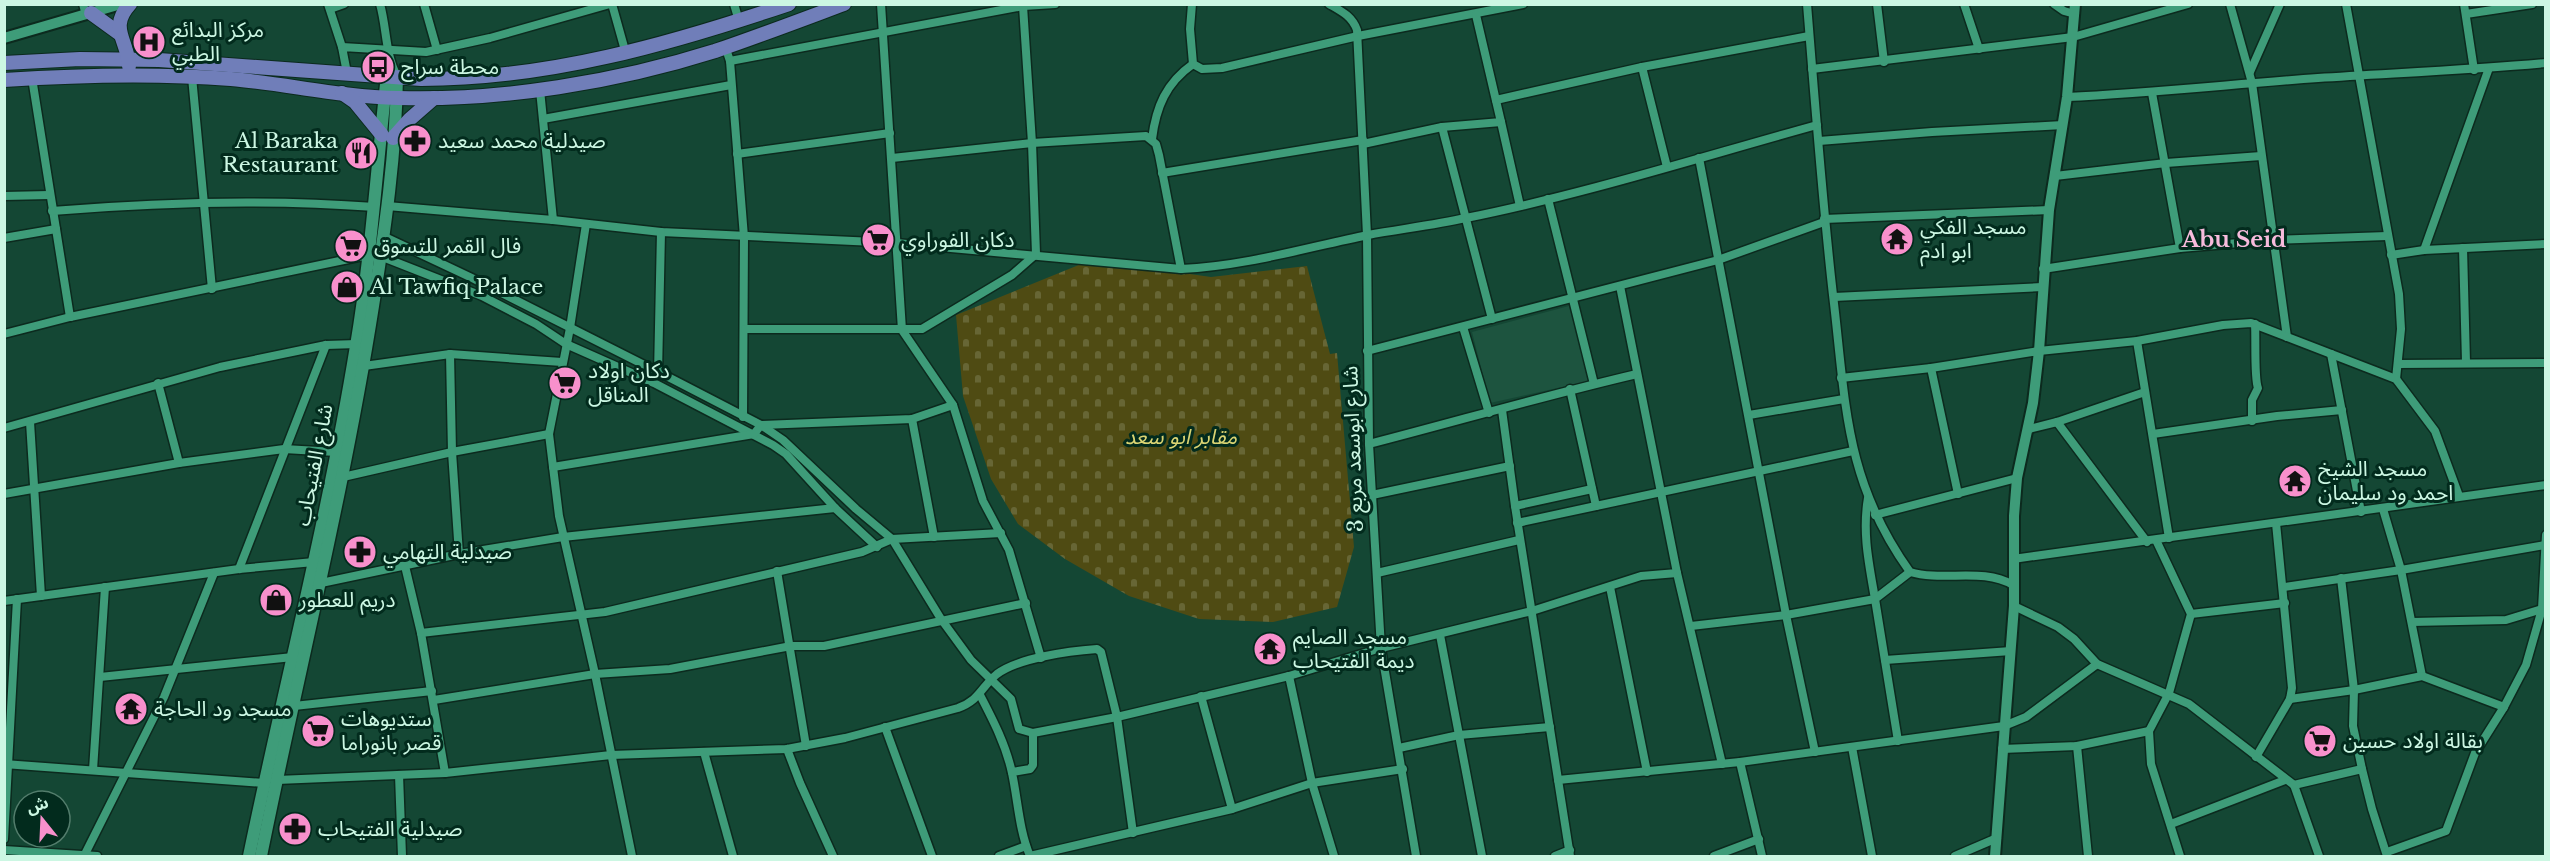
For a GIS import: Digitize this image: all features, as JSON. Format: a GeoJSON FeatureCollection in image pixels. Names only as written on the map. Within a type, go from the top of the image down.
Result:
{"type":"FeatureCollection","features":[{"type":"Feature","properties":{"kind":"highway"},"geometry":{"type":"LineString","coordinates":[[129,75],[129,59],[120,34],[120,18],[130,4]]}},
{"type":"Feature","properties":{"kind":"highway"},"geometry":{"type":"LineString","coordinates":[[4,63],[129,59],[347,73],[392,72],[433,79],[476,77],[626,54],[789,4]]}},
{"type":"Feature","properties":{"kind":"highway"},"geometry":{"type":"LineString","coordinates":[[4,80],[129,75],[192,77],[391,98],[434,98],[540,90],[631,73],[774,31],[844,4]]}},
{"type":"Feature","properties":{"kind":"highway"},"geometry":{"type":"LineString","coordinates":[[87,11],[120,34]]}},
{"type":"Feature","properties":{"kind":"highway"},"geometry":{"type":"LineString","coordinates":[[767,12],[774,31]]}},
{"type":"Feature","properties":{"kind":"highway"},"geometry":{"type":"LineString","coordinates":[[340,92],[356,102],[388,136],[434,98]]}},
{"type":"Feature","properties":{"kind":"main road","name":"شارع الفتيحاب"},"geometry":{"type":"LineString","coordinates":[[249,856],[315,562],[374,255],[388,136],[392,72]]}},
{"type":"Feature","properties":{"kind":"main road","name":"شارع الفتيحاب"},"geometry":{"type":"LineString","coordinates":[[261,856],[321,583],[364,366],[374,255],[383,236],[381,206]]}},
{"type":"Feature","properties":{"kind":"street"},"geometry":{"type":"LineString","coordinates":[[4,38],[87,11],[121,4]]}},
{"type":"Feature","properties":{"kind":"street"},"geometry":{"type":"LineString","coordinates":[[344,4],[329,7],[342,47],[347,73]]}},
{"type":"Feature","properties":{"kind":"street"},"geometry":{"type":"LineString","coordinates":[[381,4],[392,72]]}},
{"type":"Feature","properties":{"kind":"street"},"geometry":{"type":"LineString","coordinates":[[424,4],[437,50]]}},
{"type":"Feature","properties":{"kind":"street"},"geometry":{"type":"LineString","coordinates":[[342,47],[405,53],[437,50],[490,38],[592,7],[611,4],[626,54]]}},
{"type":"Feature","properties":{"kind":"street"},"geometry":{"type":"LineString","coordinates":[[734,4],[739,21]]}},
{"type":"Feature","properties":{"kind":"street"},"geometry":{"type":"LineString","coordinates":[[881,4],[902,330],[953,405],[983,501],[1000,533],[1026,603],[1041,658]]}},
{"type":"Feature","properties":{"kind":"street"},"geometry":{"type":"LineString","coordinates":[[730,61],[1023,6],[1055,4]]}},
{"type":"Feature","properties":{"kind":"street"},"geometry":{"type":"LineString","coordinates":[[1192,4],[1190,29],[1193,64]]}},
{"type":"Feature","properties":{"kind":"street"},"geometry":{"type":"LineString","coordinates":[[1329,4],[1347,14],[1355,23],[1358,36]]}},
{"type":"Feature","properties":{"kind":"street"},"geometry":{"type":"LineString","coordinates":[[1193,64],[1202,69],[1222,68],[1358,36],[1524,4]]}},
{"type":"Feature","properties":{"kind":"street"},"geometry":{"type":"LineString","coordinates":[[1806,4],[1824,221],[1841,378],[1852,451],[1868,497],[1888,542],[1910,572],[1926,577],[1993,577],[2013,585]]}},
{"type":"Feature","properties":{"kind":"street"},"geometry":{"type":"LineString","coordinates":[[1877,4],[1884,62]]}},
{"type":"Feature","properties":{"kind":"street"},"geometry":{"type":"LineString","coordinates":[[1964,4],[1979,49]]}},
{"type":"Feature","properties":{"kind":"street"},"geometry":{"type":"LineString","coordinates":[[1995,856],[2014,606],[2013,559],[2017,478],[2029,429],[2039,351],[2043,269],[2049,210],[2067,97],[2075,9],[2064,11],[2054,4]]}},
{"type":"Feature","properties":{"kind":"street"},"geometry":{"type":"LineString","coordinates":[[1812,69],[1884,62],[2073,37],[2188,4]]}},
{"type":"Feature","properties":{"kind":"street"},"geometry":{"type":"LineString","coordinates":[[2230,4],[2252,83],[2287,337]]}},
{"type":"Feature","properties":{"kind":"street"},"geometry":{"type":"LineString","coordinates":[[2250,72],[2280,4]]}},
{"type":"Feature","properties":{"kind":"street"},"geometry":{"type":"LineString","coordinates":[[2346,4],[2400,307],[2396,380]]}},
{"type":"Feature","properties":{"kind":"street"},"geometry":{"type":"LineString","coordinates":[[2464,4],[2474,70]]}},
{"type":"Feature","properties":{"kind":"street"},"geometry":{"type":"LineString","coordinates":[[2466,14],[2532,4]]}},
{"type":"Feature","properties":{"kind":"street"},"geometry":{"type":"LineString","coordinates":[[1023,6],[1032,143],[1036,254]]}},
{"type":"Feature","properties":{"kind":"street"},"geometry":{"type":"LineString","coordinates":[[1476,15],[1520,206]]}},
{"type":"Feature","properties":{"kind":"street","name":"شارع ابوسعد مربع 3"},"geometry":{"type":"LineString","coordinates":[[1358,36],[1367,235],[1369,444],[1381,648],[1416,856]]}},
{"type":"Feature","properties":{"kind":"street"},"geometry":{"type":"LineString","coordinates":[[1496,100],[1642,67],[1809,36]]}},
{"type":"Feature","properties":{"kind":"street"},"geometry":{"type":"LineString","coordinates":[[725,46],[730,61],[744,237],[743,417]]}},
{"type":"Feature","properties":{"kind":"street"},"geometry":{"type":"LineString","coordinates":[[2067,97],[2151,93],[2252,83],[2474,70],[2546,63]]}},
{"type":"Feature","properties":{"kind":"street"},"geometry":{"type":"LineString","coordinates":[[1152,139],[1154,118],[1161,99],[1179,74],[1193,64]]}},
{"type":"Feature","properties":{"kind":"street"},"geometry":{"type":"LineString","coordinates":[[1642,67],[1667,167]]}},
{"type":"Feature","properties":{"kind":"street"},"geometry":{"type":"LineString","coordinates":[[2424,250],[2489,68]]}},
{"type":"Feature","properties":{"kind":"street"},"geometry":{"type":"LineString","coordinates":[[192,77],[212,288]]}},
{"type":"Feature","properties":{"kind":"street"},"geometry":{"type":"LineString","coordinates":[[32,78],[70,317]]}},
{"type":"Feature","properties":{"kind":"street"},"geometry":{"type":"LineString","coordinates":[[543,119],[731,85]]}},
{"type":"Feature","properties":{"kind":"street"},"geometry":{"type":"LineString","coordinates":[[540,90],[553,220]]}},
{"type":"Feature","properties":{"kind":"street"},"geometry":{"type":"LineString","coordinates":[[2151,93],[2166,163],[2180,248]]}},
{"type":"Feature","properties":{"kind":"street"},"geometry":{"type":"LineString","coordinates":[[1162,173],[1363,142],[1442,127],[1501,122]]}},
{"type":"Feature","properties":{"kind":"street"},"geometry":{"type":"LineString","coordinates":[[52,211],[202,201],[381,206],[553,220],[661,232],[896,243],[1181,268],[1227,266],[1367,235],[1520,206],[1817,125]]}},
{"type":"Feature","properties":{"kind":"street"},"geometry":{"type":"LineString","coordinates":[[1819,141],[2063,125]]}},
{"type":"Feature","properties":{"kind":"street"},"geometry":{"type":"LineString","coordinates":[[1442,127],[1492,319]]}},
{"type":"Feature","properties":{"kind":"street"},"geometry":{"type":"LineString","coordinates":[[737,154],[890,133]]}},
{"type":"Feature","properties":{"kind":"street"},"geometry":{"type":"LineString","coordinates":[[892,158],[1032,143],[1138,135],[1152,139],[1156,144],[1181,268]]}},
{"type":"Feature","properties":{"kind":"street"},"geometry":{"type":"LineString","coordinates":[[2055,176],[2166,163],[2261,156]]}},
{"type":"Feature","properties":{"kind":"street"},"geometry":{"type":"LineString","coordinates":[[1699,158],[1758,472],[1815,752]]}},
{"type":"Feature","properties":{"kind":"street"},"geometry":{"type":"LineString","coordinates":[[4,196],[50,195]]}},
{"type":"Feature","properties":{"kind":"street"},"geometry":{"type":"LineString","coordinates":[[1548,198],[1594,384]]}},
{"type":"Feature","properties":{"kind":"street"},"geometry":{"type":"LineString","coordinates":[[1367,351],[1718,260],[1824,221],[2049,210]]}},
{"type":"Feature","properties":{"kind":"street"},"geometry":{"type":"LineString","coordinates":[[586,224],[570,328],[549,434],[563,537],[595,674],[632,856]]}},
{"type":"Feature","properties":{"kind":"street"},"geometry":{"type":"LineString","coordinates":[[4,238],[56,229]]}},
{"type":"Feature","properties":{"kind":"street"},"geometry":{"type":"LineString","coordinates":[[658,374],[661,232]]}},
{"type":"Feature","properties":{"kind":"street"},"geometry":{"type":"LineString","coordinates":[[383,236],[761,425],[791,446],[828,484],[892,539],[941,619],[971,660],[1011,699],[1019,729],[1033,733],[1117,717],[1289,676],[1381,648],[1532,611],[1641,576],[1677,573]]}},
{"type":"Feature","properties":{"kind":"street"},"geometry":{"type":"LineString","coordinates":[[2043,269],[2180,248],[2274,240],[2387,236]]}},
{"type":"Feature","properties":{"kind":"street"},"geometry":{"type":"LineString","coordinates":[[2391,255],[2424,250],[2546,244]]}},
{"type":"Feature","properties":{"kind":"street"},"geometry":{"type":"LineString","coordinates":[[2463,248],[2466,362]]}},
{"type":"Feature","properties":{"kind":"street"},"geometry":{"type":"LineString","coordinates":[[745,329],[922,329],[1012,275],[1036,254]]}},
{"type":"Feature","properties":{"kind":"street"},"geometry":{"type":"LineString","coordinates":[[4,334],[70,317],[374,255],[456,285],[506,307],[566,344],[592,354],[754,434],[786,453],[835,508],[877,547]]}},
{"type":"Feature","properties":{"kind":"street"},"geometry":{"type":"LineString","coordinates":[[456,285],[461,273]]}},
{"type":"Feature","properties":{"kind":"street"},"geometry":{"type":"LineString","coordinates":[[1620,286],[1677,573],[1722,764]]}},
{"type":"Feature","properties":{"kind":"street"},"geometry":{"type":"LineString","coordinates":[[1834,297],[2042,287]]}},
{"type":"Feature","properties":{"kind":"street"},"geometry":{"type":"LineString","coordinates":[[1841,378],[1931,368],[2039,351],[2137,341],[2246,322],[2396,380],[2435,431],[2459,496]]}},
{"type":"Feature","properties":{"kind":"street"},"geometry":{"type":"LineString","coordinates":[[2252,421],[2252,400],[2258,388],[2255,378],[2257,355],[2255,324]]}},
{"type":"Feature","properties":{"kind":"street"},"geometry":{"type":"LineString","coordinates":[[1463,327],[1489,413]]}},
{"type":"Feature","properties":{"kind":"street"},"geometry":{"type":"LineString","coordinates":[[2137,341],[2169,538]]}},
{"type":"Feature","properties":{"kind":"street"},"geometry":{"type":"LineString","coordinates":[[592,354],[598,343]]}},
{"type":"Feature","properties":{"kind":"street"},"geometry":{"type":"LineString","coordinates":[[4,429],[220,367],[326,345],[357,344]]}},
{"type":"Feature","properties":{"kind":"street"},"geometry":{"type":"LineString","coordinates":[[239,569],[326,345]]}},
{"type":"Feature","properties":{"kind":"street"},"geometry":{"type":"LineString","coordinates":[[450,354],[452,452],[459,554]]}},
{"type":"Feature","properties":{"kind":"street"},"geometry":{"type":"LineString","coordinates":[[364,366],[450,354],[562,362]]}},
{"type":"Feature","properties":{"kind":"street"},"geometry":{"type":"LineString","coordinates":[[2331,354],[2361,513]]}},
{"type":"Feature","properties":{"kind":"street"},"geometry":{"type":"LineString","coordinates":[[2398,364],[2546,363]]}},
{"type":"Feature","properties":{"kind":"street"},"geometry":{"type":"LineString","coordinates":[[1931,368],[1958,494]]}},
{"type":"Feature","properties":{"kind":"street"},"geometry":{"type":"LineString","coordinates":[[1369,444],[1502,410],[1570,389],[1637,374]]}},
{"type":"Feature","properties":{"kind":"street"},"geometry":{"type":"LineString","coordinates":[[158,383],[179,463]]}},
{"type":"Feature","properties":{"kind":"street"},"geometry":{"type":"LineString","coordinates":[[1570,389],[1596,506]]}},
{"type":"Feature","properties":{"kind":"street"},"geometry":{"type":"LineString","coordinates":[[2029,429],[2057,422],[2145,392]]}},
{"type":"Feature","properties":{"kind":"street"},"geometry":{"type":"LineString","coordinates":[[1749,415],[1844,399]]}},
{"type":"Feature","properties":{"kind":"street"},"geometry":{"type":"LineString","coordinates":[[553,467],[754,434],[761,425],[912,419],[953,405]]}},
{"type":"Feature","properties":{"kind":"street"},"geometry":{"type":"LineString","coordinates":[[1502,410],[1519,540],[1570,853],[1556,856]]}},
{"type":"Feature","properties":{"kind":"street"},"geometry":{"type":"LineString","coordinates":[[2153,434],[2277,416],[2342,410]]}},
{"type":"Feature","properties":{"kind":"street"},"geometry":{"type":"LineString","coordinates":[[912,419],[934,537]]}},
{"type":"Feature","properties":{"kind":"street"},"geometry":{"type":"LineString","coordinates":[[30,422],[41,596]]}},
{"type":"Feature","properties":{"kind":"street"},"geometry":{"type":"LineString","coordinates":[[2057,422],[2152,541],[2191,614],[2169,693],[2149,731],[2151,764],[2180,856]]}},
{"type":"Feature","properties":{"kind":"street"},"geometry":{"type":"LineString","coordinates":[[343,477],[452,452],[549,434]]}},
{"type":"Feature","properties":{"kind":"street"},"geometry":{"type":"LineString","coordinates":[[4,494],[179,463],[284,449],[336,453]]}},
{"type":"Feature","properties":{"kind":"street"},"geometry":{"type":"LineString","coordinates":[[1517,523],[1852,451]]}},
{"type":"Feature","properties":{"kind":"street"},"geometry":{"type":"LineString","coordinates":[[1372,495],[1510,466]]}},
{"type":"Feature","properties":{"kind":"street"},"geometry":{"type":"LineString","coordinates":[[1875,515],[2017,478]]}},
{"type":"Feature","properties":{"kind":"street"},"geometry":{"type":"LineString","coordinates":[[2013,559],[2361,513],[2459,496],[2546,485]]}},
{"type":"Feature","properties":{"kind":"street"},"geometry":{"type":"LineString","coordinates":[[1515,506],[1592,489]]}},
{"type":"Feature","properties":{"kind":"street"},"geometry":{"type":"LineString","coordinates":[[1868,497],[1864,522],[1865,542],[1898,741]]}},
{"type":"Feature","properties":{"kind":"street"},"geometry":{"type":"LineString","coordinates":[[321,583],[459,554],[563,537],[835,508]]}},
{"type":"Feature","properties":{"kind":"street"},"geometry":{"type":"LineString","coordinates":[[2384,509],[2401,570],[2422,676]]}},
{"type":"Feature","properties":{"kind":"street"},"geometry":{"type":"LineString","coordinates":[[2256,758],[2290,699],[2292,688],[2276,523]]}},
{"type":"Feature","properties":{"kind":"street"},"geometry":{"type":"LineString","coordinates":[[421,633],[612,610],[862,552],[892,539],[1000,533]]}},
{"type":"Feature","properties":{"kind":"street"},"geometry":{"type":"LineString","coordinates":[[1377,573],[1519,540]]}},
{"type":"Feature","properties":{"kind":"street"},"geometry":{"type":"LineString","coordinates":[[2284,587],[2341,578],[2401,570],[2545,540],[2542,609],[2526,665],[2504,707],[2475,753],[2446,831],[2387,854],[2372,809],[2353,726],[2354,690],[2341,578]]}},
{"type":"Feature","properties":{"kind":"street"},"geometry":{"type":"LineString","coordinates":[[4,601],[239,569],[315,562]]}},
{"type":"Feature","properties":{"kind":"street"},"geometry":{"type":"LineString","coordinates":[[405,566],[434,700],[445,773]]}},
{"type":"Feature","properties":{"kind":"street"},"geometry":{"type":"LineString","coordinates":[[777,571],[806,746]]}},
{"type":"Feature","properties":{"kind":"street"},"geometry":{"type":"LineString","coordinates":[[1691,626],[1786,615],[1875,599],[1910,572]]}},
{"type":"Feature","properties":{"kind":"street"},"geometry":{"type":"LineString","coordinates":[[84,856],[164,697],[214,573]]}},
{"type":"Feature","properties":{"kind":"street"},"geometry":{"type":"LineString","coordinates":[[1610,586],[1647,772]]}},
{"type":"Feature","properties":{"kind":"street"},"geometry":{"type":"LineString","coordinates":[[93,770],[105,587]]}},
{"type":"Feature","properties":{"kind":"street"},"geometry":{"type":"LineString","coordinates":[[4,839],[17,599]]}},
{"type":"Feature","properties":{"kind":"street"},"geometry":{"type":"LineString","coordinates":[[434,700],[595,674],[670,669],[791,646],[824,646],[941,619],[1026,603]]}},
{"type":"Feature","properties":{"kind":"street"},"geometry":{"type":"LineString","coordinates":[[2191,614],[2285,603]]}},
{"type":"Feature","properties":{"kind":"street"},"geometry":{"type":"LineString","coordinates":[[2014,606],[2058,627],[2074,639],[2097,664],[2169,693],[2189,704],[2256,758],[2294,785],[2319,856]]}},
{"type":"Feature","properties":{"kind":"street"},"geometry":{"type":"LineString","coordinates":[[2412,622],[2506,620],[2542,609]]}},
{"type":"Feature","properties":{"kind":"street"},"geometry":{"type":"LineString","coordinates":[[1440,635],[1482,856]]}},
{"type":"Feature","properties":{"kind":"street"},"geometry":{"type":"LineString","coordinates":[[277,780],[445,773],[611,755],[787,749],[806,746],[958,708],[980,695],[991,680],[1009,666],[1041,658],[1098,649],[1117,717],[1133,833]]}},
{"type":"Feature","properties":{"kind":"street"},"geometry":{"type":"LineString","coordinates":[[1885,660],[2010,651]]}},
{"type":"Feature","properties":{"kind":"street"},"geometry":{"type":"LineString","coordinates":[[100,677],[293,657]]}},
{"type":"Feature","properties":{"kind":"street"},"geometry":{"type":"LineString","coordinates":[[1558,780],[1740,762],[2004,726],[2026,717],[2097,664]]}},
{"type":"Feature","properties":{"kind":"street"},"geometry":{"type":"LineString","coordinates":[[1289,676],[1312,783],[1334,856]]}},
{"type":"Feature","properties":{"kind":"street"},"geometry":{"type":"LineString","coordinates":[[2290,699],[2354,690],[2422,676],[2504,707]]}},
{"type":"Feature","properties":{"kind":"street"},"geometry":{"type":"LineString","coordinates":[[294,706],[432,691]]}},
{"type":"Feature","properties":{"kind":"street"},"geometry":{"type":"LineString","coordinates":[[980,695],[998,731],[1012,772],[1026,846],[1030,856],[1232,809],[1312,783],[1403,769]]}},
{"type":"Feature","properties":{"kind":"street"},"geometry":{"type":"LineString","coordinates":[[1201,696],[1232,809]]}},
{"type":"Feature","properties":{"kind":"street"},"geometry":{"type":"LineString","coordinates":[[885,727],[932,856]]}},
{"type":"Feature","properties":{"kind":"street"},"geometry":{"type":"LineString","coordinates":[[1399,748],[1459,735],[1551,727]]}},
{"type":"Feature","properties":{"kind":"street"},"geometry":{"type":"LineString","coordinates":[[2002,749],[2077,746],[2149,731]]}},
{"type":"Feature","properties":{"kind":"street"},"geometry":{"type":"LineString","coordinates":[[1012,772],[1032,767],[1033,733]]}},
{"type":"Feature","properties":{"kind":"street"},"geometry":{"type":"LineString","coordinates":[[2077,746],[2088,856]]}},
{"type":"Feature","properties":{"kind":"street"},"geometry":{"type":"LineString","coordinates":[[1852,747],[1872,856]]}},
{"type":"Feature","properties":{"kind":"street"},"geometry":{"type":"LineString","coordinates":[[787,749],[833,856]]}},
{"type":"Feature","properties":{"kind":"street"},"geometry":{"type":"LineString","coordinates":[[704,752],[733,856]]}},
{"type":"Feature","properties":{"kind":"street"},"geometry":{"type":"LineString","coordinates":[[1740,762],[1762,856]]}},
{"type":"Feature","properties":{"kind":"street"},"geometry":{"type":"LineString","coordinates":[[7,765],[264,783]]}},
{"type":"Feature","properties":{"kind":"street"},"geometry":{"type":"LineString","coordinates":[[2294,785],[2362,769]]}},
{"type":"Feature","properties":{"kind":"street"},"geometry":{"type":"LineString","coordinates":[[399,775],[402,856]]}},
{"type":"Feature","properties":{"kind":"street"},"geometry":{"type":"LineString","coordinates":[[2171,824],[2285,780]]}},
{"type":"Feature","properties":{"kind":"street"},"geometry":{"type":"LineString","coordinates":[[1955,856],[1997,838]]}},
{"type":"Feature","properties":{"kind":"street"},"geometry":{"type":"LineString","coordinates":[[1714,856],[1759,839]]}},
{"type":"Feature","properties":{"kind":"street"},"geometry":{"type":"LineString","coordinates":[[999,856],[1026,846]]}},
{"type":"Feature","properties":{"kind":"street"},"geometry":{"type":"LineString","coordinates":[[4,850],[97,856]]}},
{"type":"Feature","properties":{"kind":"shaded area"},"geometry":{"type":"Polygon","coordinates":[[[1569,306],[1589,381],[1490,403],[1472,332],[1569,306]]]}},
{"type":"Feature","properties":{"kind":"green space","name":"مقابر ابو سعد"},"geometry":{"type":"Polygon","coordinates":[[[1091,260],[1211,277],[1307,266],[1330,354],[1337,353],[1354,547],[1337,607],[1273,622],[1199,619],[1129,596],[1065,559],[1018,524],[991,479],[963,396],[956,315],[1091,260]]]}},
{"type":"Feature","properties":{"kind":"place","name":"مركز البدائع الطبي"},"geometry":{"type":"Point","coordinates":[149,42]}},
{"type":"Feature","properties":{"kind":"place","name":"محطة سراج"},"geometry":{"type":"Point","coordinates":[378,67]}},
{"type":"Feature","properties":{"kind":"place","name":"صيدلية محمد سعيد"},"geometry":{"type":"Point","coordinates":[415,141]}},
{"type":"Feature","properties":{"kind":"place","name":"Al Baraka Restaurant"},"geometry":{"type":"Point","coordinates":[361,153]}},
{"type":"Feature","properties":{"kind":"place","name":"مسجد الفكي ابو ادم"},"geometry":{"type":"Point","coordinates":[1897,239]}},
{"type":"Feature","properties":{"kind":"place","name":"دكان الفوراوي"},"geometry":{"type":"Point","coordinates":[878,240]}},
{"type":"Feature","properties":{"kind":"place","name":"فال القمر للتسوق"},"geometry":{"type":"Point","coordinates":[351,246]}},
{"type":"Feature","properties":{"kind":"place","name":"Al Tawfiq Palace"},"geometry":{"type":"Point","coordinates":[347,287]}},
{"type":"Feature","properties":{"kind":"place","name":"دكان اولاد المناقل"},"geometry":{"type":"Point","coordinates":[565,383]}},
{"type":"Feature","properties":{"kind":"place","name":"مسجد الشيخ احمد ود سليمان"},"geometry":{"type":"Point","coordinates":[2295,481]}},
{"type":"Feature","properties":{"kind":"place","name":"صيدلية التهامي"},"geometry":{"type":"Point","coordinates":[360,552]}},
{"type":"Feature","properties":{"kind":"place","name":"دريم للعطور"},"geometry":{"type":"Point","coordinates":[276,600]}},
{"type":"Feature","properties":{"kind":"place","name":"مسجد الصايم ديمة الفتيحاب"},"geometry":{"type":"Point","coordinates":[1270,649]}},
{"type":"Feature","properties":{"kind":"place","name":"مسجد ود الحاجة"},"geometry":{"type":"Point","coordinates":[131,709]}},
{"type":"Feature","properties":{"kind":"place","name":"ستديوهات قصر بانوراما"},"geometry":{"type":"Point","coordinates":[318,731]}},
{"type":"Feature","properties":{"kind":"place","name":"بقالة اولاد حسين"},"geometry":{"type":"Point","coordinates":[2320,741]}},
{"type":"Feature","properties":{"kind":"place","name":"صيدلية الفتيحاب"},"geometry":{"type":"Point","coordinates":[295,829]}},
{"type":"Feature","properties":{"kind":"district","name":"Abu Seid"},"geometry":{"type":"Point","coordinates":[2234,239]}}]}
